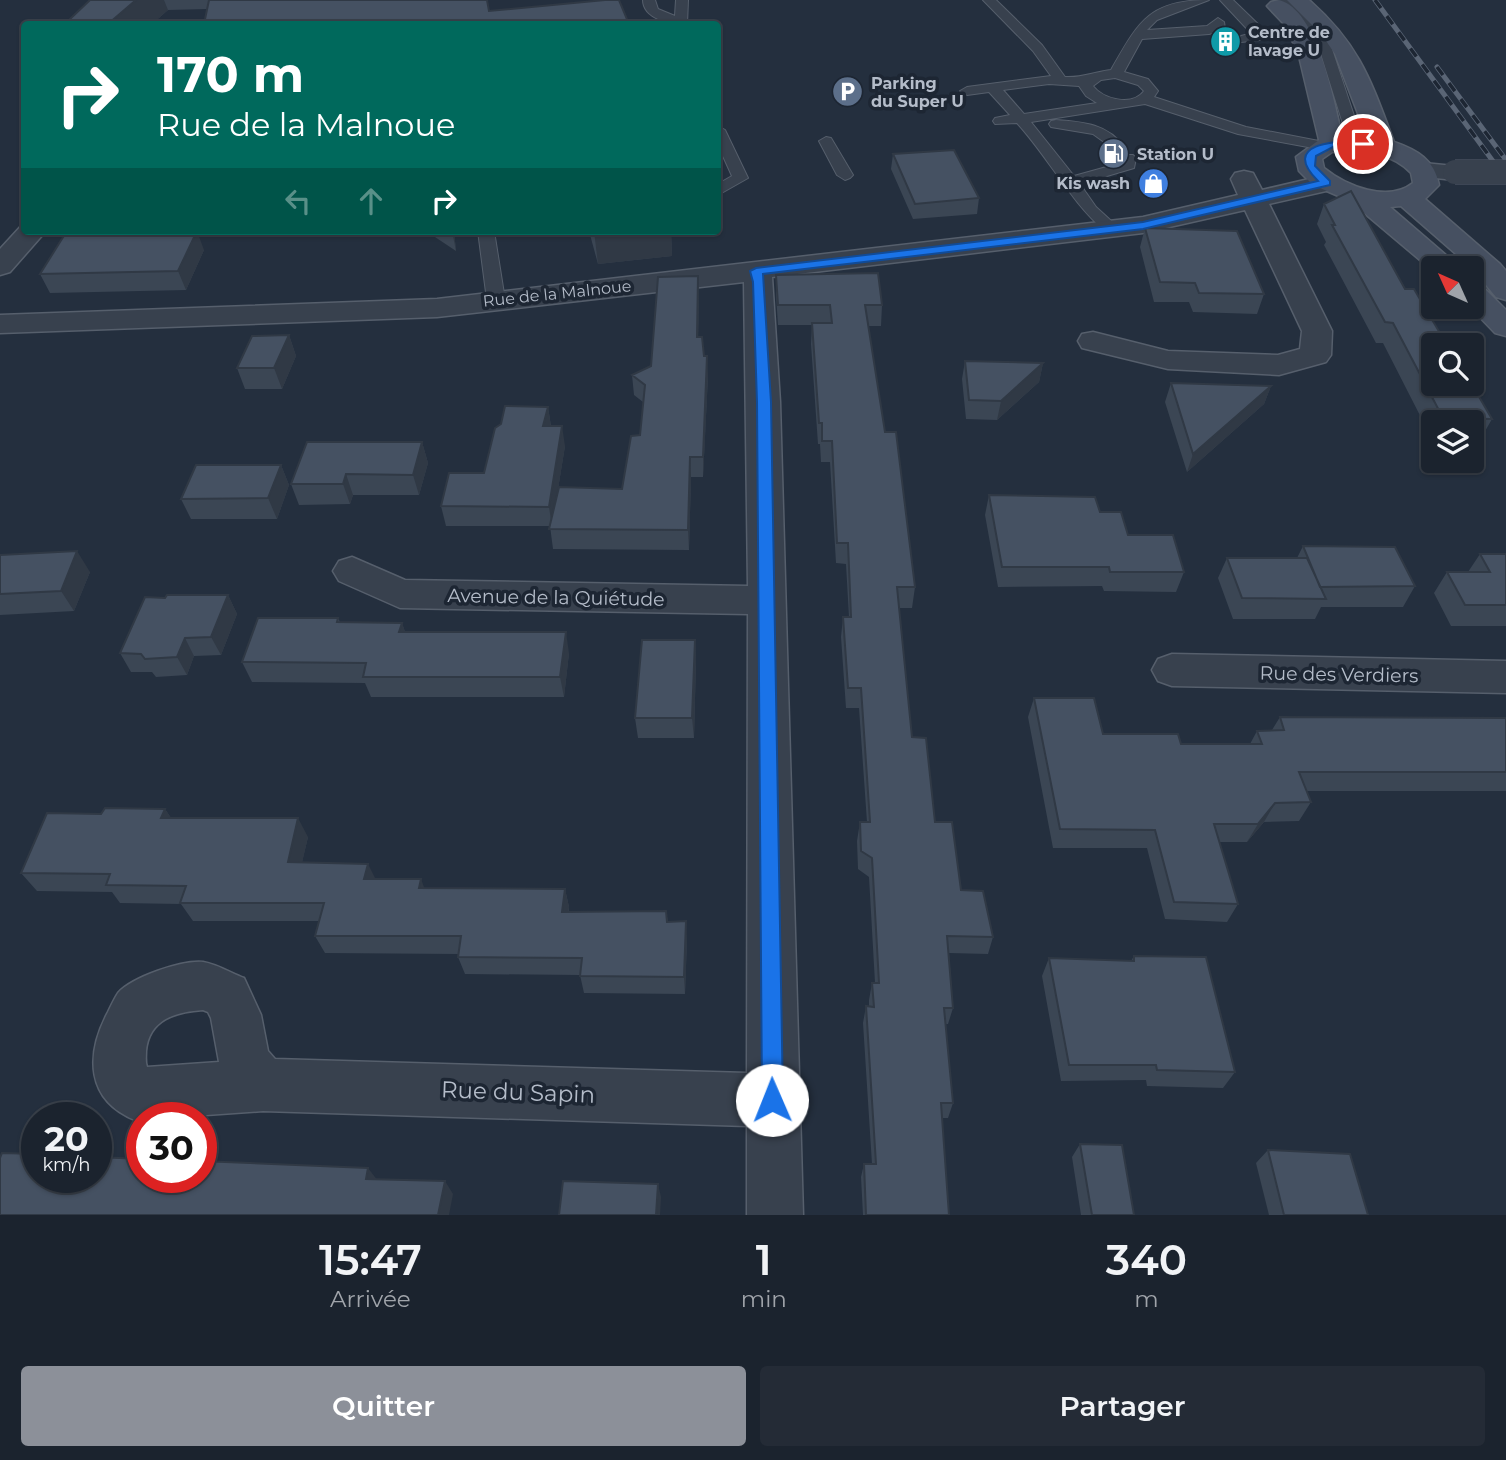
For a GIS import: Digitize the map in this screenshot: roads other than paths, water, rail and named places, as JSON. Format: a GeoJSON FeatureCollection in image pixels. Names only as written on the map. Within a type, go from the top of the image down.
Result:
{"type":"FeatureCollection","features":[{"type":"Feature","properties":{"kind":"street"},"geometry":{"type":"LineString","coordinates":[[1271,0],[1299,27],[1307,45],[1326,157],[1360,196],[1432,256]]}},
{"type":"Feature","properties":{"kind":"street"},"geometry":{"type":"LineString","coordinates":[[1297,0],[1316,16],[1339,42],[1383,147]]}},
{"type":"Feature","properties":{"kind":"street"},"geometry":{"type":"LineString","coordinates":[[1326,157],[1383,147],[1407,157],[1424,171],[1427,181],[1424,188],[1406,197],[1388,199],[1360,196]]}},
{"type":"Feature","properties":{"kind":"street","name":"Rue de la Malnoue"},"geometry":{"type":"LineString","coordinates":[[0,324],[436,308],[1143,225],[1248,189],[1326,157]]}},
{"type":"Feature","properties":{"kind":"street"},"geometry":{"type":"LineString","coordinates":[[1424,171],[1506,172]]}},
{"type":"Feature","properties":{"kind":"street"},"geometry":{"type":"LineString","coordinates":[[1093,341],[1168,360],[1279,365],[1315,355],[1317,331],[1248,189]]}},
{"type":"Feature","properties":{"kind":"street"},"geometry":{"type":"LineString","coordinates":[[1406,197],[1490,270],[1506,291]]}},
{"type":"Feature","properties":{"kind":"street"},"geometry":{"type":"LineString","coordinates":[[0,266],[28,235]]}},
{"type":"Feature","properties":{"kind":"street"},"geometry":{"type":"LineString","coordinates":[[756,271],[759,282],[764,402],[775,1215]]}},
{"type":"Feature","properties":{"kind":"street"},"geometry":{"type":"LineString","coordinates":[[1484,304],[1506,327]]}},
{"type":"Feature","properties":{"kind":"street","name":"Avenue de la Quiétude"},"geometry":{"type":"LineString","coordinates":[[352,571],[400,594],[766,600]]}},
{"type":"Feature","properties":{"kind":"street","name":"Rue des Verdiers"},"geometry":{"type":"LineString","coordinates":[[1172,670],[1506,677]]}},
{"type":"Feature","properties":{"kind":"street","name":"Rue du Sapin"},"geometry":{"type":"LineString","coordinates":[[263,1084],[772,1100]]}},
{"type":"Feature","properties":{"kind":"lane"},"geometry":{"type":"LineString","coordinates":[[649,0],[649,6],[654,12],[674,21]]}},
{"type":"Feature","properties":{"kind":"lane"},"geometry":{"type":"LineString","coordinates":[[989,0],[1056,71],[1059,79]]}},
{"type":"Feature","properties":{"kind":"lane"},"geometry":{"type":"LineString","coordinates":[[1226,0],[1256,30],[1255,37],[1246,39]]}},
{"type":"Feature","properties":{"kind":"lane"},"geometry":{"type":"LineString","coordinates":[[1000,121],[1146,99],[1243,131],[1282,151],[1326,157],[1322,37],[1284,0]]}},
{"type":"Feature","properties":{"kind":"lane"},"geometry":{"type":"LineString","coordinates":[[1116,74],[1138,34],[1153,17],[1200,1],[1220,26],[1138,34]]}},
{"type":"Feature","properties":{"kind":"lane"},"geometry":{"type":"LineString","coordinates":[[681,21],[682,2]]}},
{"type":"Feature","properties":{"kind":"lane"},"geometry":{"type":"LineString","coordinates":[[1177,32],[1185,39],[1204,43]]}},
{"type":"Feature","properties":{"kind":"lane"},"geometry":{"type":"LineString","coordinates":[[967,91],[1059,79],[1087,82],[1098,76],[1116,74],[1136,78],[1148,86],[1151,90],[1146,99]]}},
{"type":"Feature","properties":{"kind":"lane"},"geometry":{"type":"LineString","coordinates":[[1087,82],[1086,86],[1092,95],[1120,103]]}},
{"type":"Feature","properties":{"kind":"lane"},"geometry":{"type":"LineString","coordinates":[[993,88],[1022,118],[1090,210],[1111,228]]}},
{"type":"Feature","properties":{"kind":"lane"},"geometry":{"type":"LineString","coordinates":[[1022,118],[1094,127],[1109,136],[1129,165],[1070,182]]}},
{"type":"Feature","properties":{"kind":"lane"},"geometry":{"type":"LineString","coordinates":[[721,137],[740,178],[721,188]]}},
{"type":"Feature","properties":{"kind":"lane"},"geometry":{"type":"LineString","coordinates":[[826,141],[845,174]]}},
{"type":"Feature","properties":{"kind":"lane"},"geometry":{"type":"LineString","coordinates":[[487,235],[496,300]]}},
{"type":"Feature","properties":{"kind":"railway"},"geometry":{"type":"LineString","coordinates":[[1375,0],[1506,179]]}},
{"type":"Feature","properties":{"kind":"railway"},"geometry":{"type":"LineString","coordinates":[[1437,67],[1506,160]]}},
{"type":"Feature","properties":{"kind":"place","name":"Centre de lavage U"},"geometry":{"type":"Point","coordinates":[1225,41]}},
{"type":"Feature","properties":{"kind":"place","name":"Parking du Super U"},"geometry":{"type":"Point","coordinates":[848,92]}},
{"type":"Feature","properties":{"kind":"place","name":"Station U"},"geometry":{"type":"Point","coordinates":[1114,154]}},
{"type":"Feature","properties":{"kind":"place","name":"Kis wash"},"geometry":{"type":"Point","coordinates":[1153,183]}}]}
